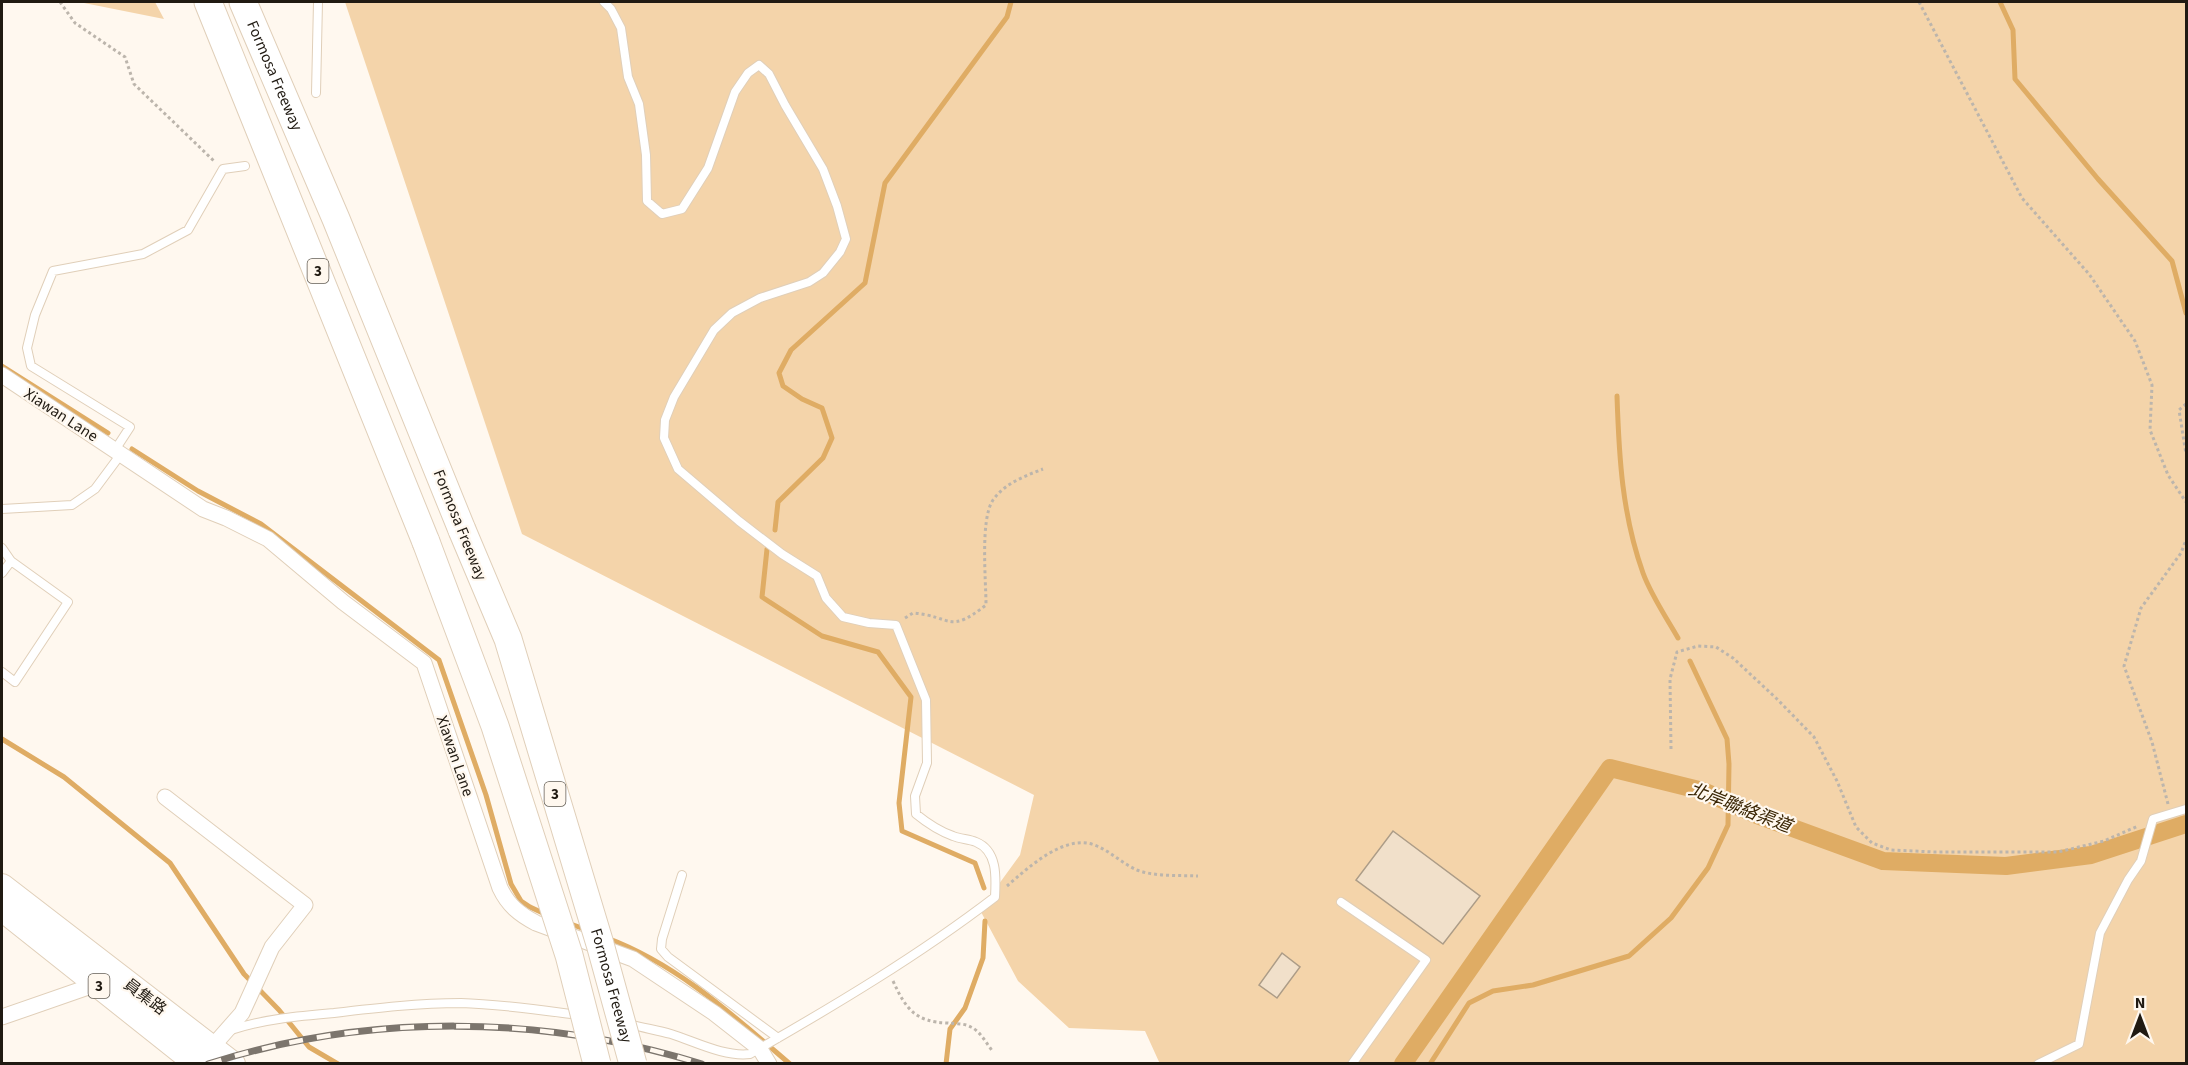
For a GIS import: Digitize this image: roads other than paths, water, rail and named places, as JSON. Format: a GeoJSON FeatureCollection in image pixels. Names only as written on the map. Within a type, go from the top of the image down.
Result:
{"type":"FeatureCollection","features":[{"type":"Feature","properties":{"kind":"highway","name":"Formosa Freeway"},"geometry":{"type":"LineString","coordinates":[[208,2],[426,542],[495,726],[569,955],[597,1064]]}},
{"type":"Feature","properties":{"kind":"highway","name":"Formosa Freeway"},"geometry":{"type":"LineString","coordinates":[[243,2],[336,219],[507,639],[600,944],[633,1064]]}},
{"type":"Feature","properties":{"kind":"main road","name":"員集路"},"geometry":{"type":"LineString","coordinates":[[2,886],[103,977]]}},
{"type":"Feature","properties":{"kind":"main road","name":"員集路"},"geometry":{"type":"LineString","coordinates":[[2,909],[211,1047],[233,1064]]}},
{"type":"Feature","properties":{"kind":"street","name":"Xiawan Lane"},"geometry":{"type":"LineString","coordinates":[[2,375],[203,509],[268,539],[343,602],[424,663],[500,888],[513,908],[536,923],[633,959],[714,1012],[760,1049],[769,1064]]}},
{"type":"Feature","properties":{"kind":"street"},"geometry":{"type":"LineString","coordinates":[[165,797],[305,905],[272,947],[242,1012],[211,1047]]}},
{"type":"Feature","properties":{"kind":"street"},"geometry":{"type":"LineString","coordinates":[[2,1017],[103,977]]}},
{"type":"Feature","properties":{"kind":"lane"},"geometry":{"type":"LineString","coordinates":[[315,93],[318,2]]}},
{"type":"Feature","properties":{"kind":"lane"},"geometry":{"type":"LineString","coordinates":[[603,2],[611,9],[621,28],[628,77],[639,104],[646,155],[647,201],[662,214],[682,209],[708,168],[735,92],[748,73],[759,65],[769,74],[823,169],[846,239],[840,252],[823,273],[809,282],[776,292],[741,308],[732,313],[714,330],[682,382],[665,420],[664,438],[678,469],[782,554],[817,576],[826,598],[843,617],[869,623],[896,625],[926,700],[927,763],[915,796],[916,814],[929,825],[953,837],[978,842],[991,855],[997,874],[995,897],[952,929],[888,971],[750,1054],[740,1055],[669,1034],[608,1020]]}},
{"type":"Feature","properties":{"kind":"lane"},"geometry":{"type":"LineString","coordinates":[[2,509],[72,505],[95,489],[118,452],[130,427],[31,366],[27,348],[35,315],[53,271],[142,254],[188,230],[223,169],[245,166]]}},
{"type":"Feature","properties":{"kind":"lane"},"geometry":{"type":"LineString","coordinates":[[2,549],[11,561],[68,602],[15,682],[2,672]]}},
{"type":"Feature","properties":{"kind":"lane"},"geometry":{"type":"LineString","coordinates":[[2,573],[11,561]]}},
{"type":"Feature","properties":{"kind":"lane"},"geometry":{"type":"LineString","coordinates":[[2038,1064],[2079,1044],[2100,933],[2140,861],[2153,819],[2187,809]]}},
{"type":"Feature","properties":{"kind":"lane"},"geometry":{"type":"LineString","coordinates":[[682,875],[661,949],[668,957],[778,1038]]}},
{"type":"Feature","properties":{"kind":"lane"},"geometry":{"type":"LineString","coordinates":[[1341,903],[1426,960],[1352,1064]]}},
{"type":"Feature","properties":{"kind":"lane"},"geometry":{"type":"LineString","coordinates":[[211,1047],[269,1021],[395,1006],[461,1003],[597,1017]]}},
{"type":"Feature","properties":{"kind":"waterway"},"geometry":{"type":"LineString","coordinates":[[775,530],[778,502],[823,458],[832,438],[822,408],[802,399],[783,386],[779,373],[791,350],[865,283],[885,183],[1007,17],[1011,2]]}},
{"type":"Feature","properties":{"kind":"waterway"},"geometry":{"type":"LineString","coordinates":[[2000,2],[2013,30],[2015,79],[2098,179],[2172,261],[2186,313]]}},
{"type":"Feature","properties":{"kind":"waterway"},"geometry":{"type":"LineString","coordinates":[[2,366],[108,433]]}},
{"type":"Feature","properties":{"kind":"waterway"},"geometry":{"type":"LineString","coordinates":[[1617,396],[1621,463],[1630,529],[1646,581],[1678,638]]}},
{"type":"Feature","properties":{"kind":"waterway"},"geometry":{"type":"LineString","coordinates":[[132,449],[198,491],[261,524],[439,660],[486,795],[511,884],[521,901],[545,914]]}},
{"type":"Feature","properties":{"kind":"waterway"},"geometry":{"type":"LineString","coordinates":[[767,549],[762,597],[822,636],[878,652],[911,697],[899,803],[902,831],[975,863],[984,888]]}},
{"type":"Feature","properties":{"kind":"waterway"},"geometry":{"type":"LineString","coordinates":[[1430,1064],[1469,1003],[1493,991],[1533,985],[1629,956],[1671,918],[1708,868],[1728,825],[1727,739],[1690,661]]}},
{"type":"Feature","properties":{"kind":"waterway"},"geometry":{"type":"LineString","coordinates":[[2,739],[64,777],[170,863],[244,974],[279,1010],[309,1047],[338,1064]]}},
{"type":"Feature","properties":{"kind":"waterway","name":"北岸聯絡渠道"},"geometry":{"type":"LineString","coordinates":[[1403,1064],[1610,768],[1703,791],[1757,815],[1883,861],[2006,866],[2091,855],[2186,824]]}},
{"type":"Feature","properties":{"kind":"waterway"},"geometry":{"type":"LineString","coordinates":[[946,1064],[950,1029],[965,1008],[983,958],[985,921]]}},
{"type":"Feature","properties":{"kind":"waterway"},"geometry":{"type":"LineString","coordinates":[[568,923],[587,930]]}},
{"type":"Feature","properties":{"kind":"waterway"},"geometry":{"type":"LineString","coordinates":[[607,938],[633,949],[681,977],[726,1010],[790,1064]]}},
{"type":"Feature","properties":{"kind":"railway"},"geometry":{"type":"LineString","coordinates":[[208,1064],[268,1047],[330,1035],[392,1028],[455,1026],[517,1029],[580,1036],[641,1048],[702,1064]]}}]}
